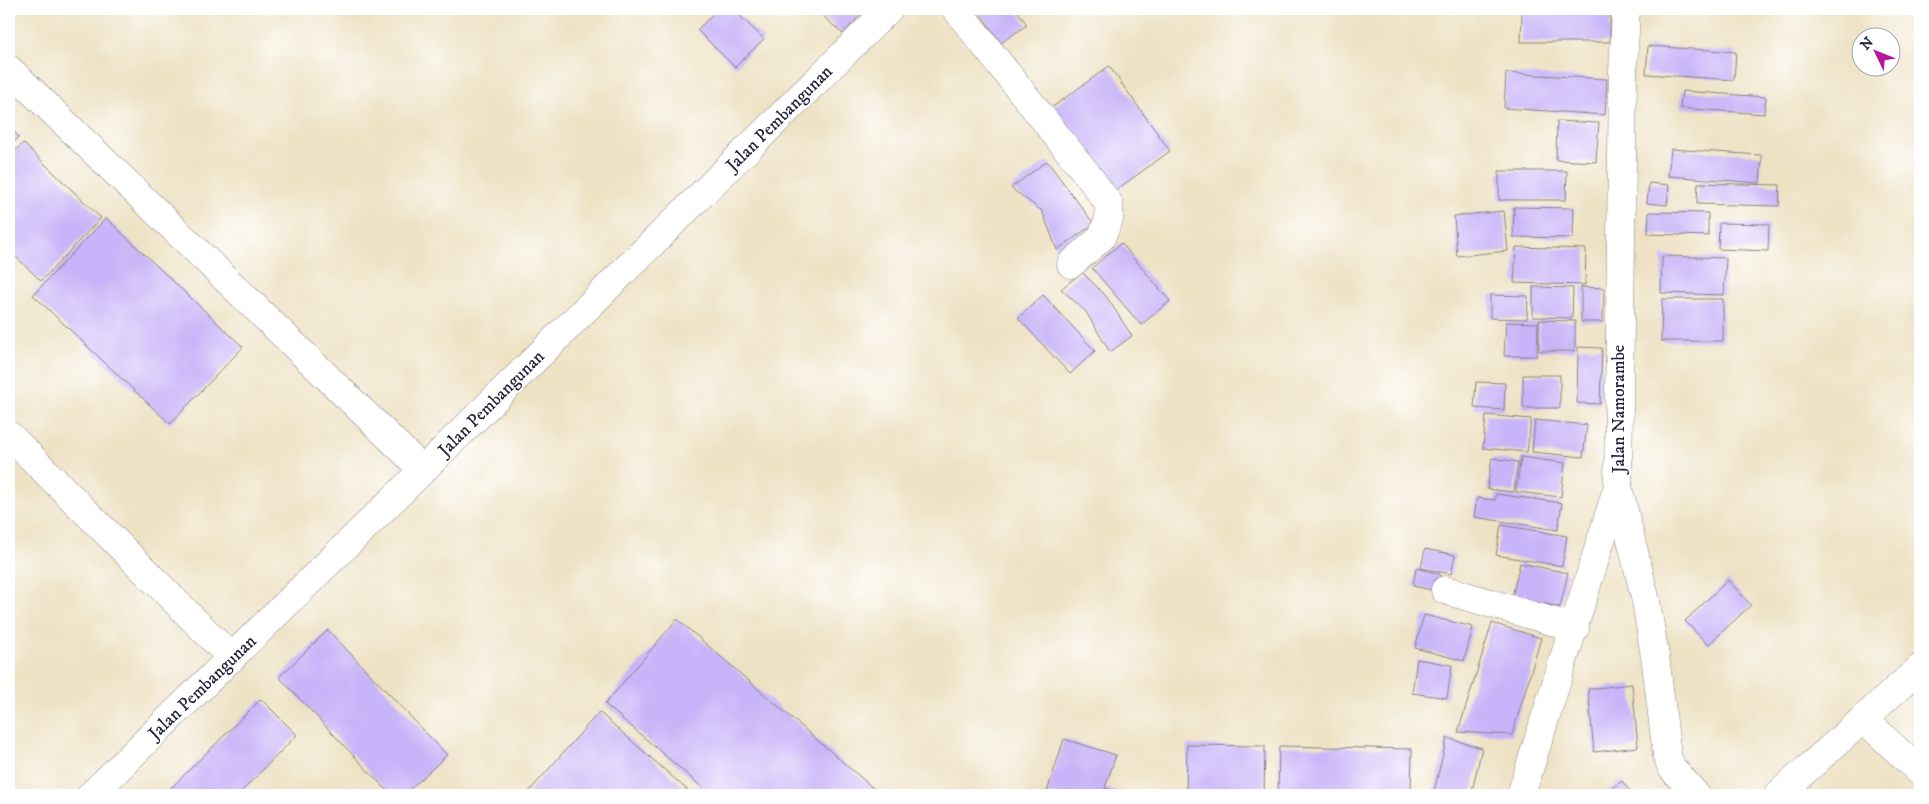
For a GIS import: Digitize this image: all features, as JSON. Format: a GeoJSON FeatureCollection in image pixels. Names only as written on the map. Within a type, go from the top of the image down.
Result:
{"type":"FeatureCollection","features":[{"type":"Feature","properties":{"kind":"street","name":"Jalan Pembangunan"},"geometry":{"type":"LineString","coordinates":[[91,795],[889,9]]}},
{"type":"Feature","properties":{"kind":"street"},"geometry":{"type":"LineString","coordinates":[[956,9],[1088,174],[1109,204],[1109,219],[1101,238],[1071,264]]}},
{"type":"Feature","properties":{"kind":"street","name":"Jalan Namorambe"},"geometry":{"type":"LineString","coordinates":[[1521,795],[1575,628],[1618,486],[1623,72],[1626,9]]}},
{"type":"Feature","properties":{"kind":"street"},"geometry":{"type":"LineString","coordinates":[[9,69],[423,470]]}},
{"type":"Feature","properties":{"kind":"street"},"geometry":{"type":"LineString","coordinates":[[9,435],[232,658]]}},
{"type":"Feature","properties":{"kind":"street"},"geometry":{"type":"LineString","coordinates":[[1618,486],[1646,601],[1667,756],[1672,768],[1696,795]]}},
{"type":"Feature","properties":{"kind":"street"},"geometry":{"type":"LineString","coordinates":[[1445,590],[1575,628]]}},
{"type":"Feature","properties":{"kind":"street"},"geometry":{"type":"LineString","coordinates":[[1778,795],[1920,668]]}},
{"type":"Feature","properties":{"kind":"street"},"geometry":{"type":"LineString","coordinates":[[1864,719],[1920,772]]}},
{"type":"Feature","properties":{"kind":"building"},"geometry":{"type":"Polygon","coordinates":[[[718,9],[733,9],[764,39],[735,67],[697,30],[718,9]]]}},
{"type":"Feature","properties":{"kind":"building"},"geometry":{"type":"Polygon","coordinates":[[[815,9],[866,9],[843,34],[815,9]]]}},
{"type":"Feature","properties":{"kind":"building"},"geometry":{"type":"Polygon","coordinates":[[[977,9],[1016,9],[1027,25],[1001,43],[977,9]]]}},
{"type":"Feature","properties":{"kind":"building"},"geometry":{"type":"Polygon","coordinates":[[[1522,9],[1610,9],[1610,42],[1521,42],[1522,9]]]}},
{"type":"Feature","properties":{"kind":"building"},"geometry":{"type":"Polygon","coordinates":[[[1648,46],[1736,52],[1734,80],[1646,74],[1648,46]]]}},
{"type":"Feature","properties":{"kind":"building"},"geometry":{"type":"Polygon","coordinates":[[[1109,66],[1170,151],[1112,193],[1050,109],[1109,66]]]}},
{"type":"Feature","properties":{"kind":"building"},"geometry":{"type":"Polygon","coordinates":[[[1506,73],[1607,79],[1605,115],[1504,108],[1506,73]]]}},
{"type":"Feature","properties":{"kind":"building"},"geometry":{"type":"Polygon","coordinates":[[[1682,91],[1766,97],[1764,114],[1680,108],[1682,91]]]}},
{"type":"Feature","properties":{"kind":"building"},"geometry":{"type":"Polygon","coordinates":[[[1557,121],[1599,123],[1596,162],[1556,160],[1557,121]]]}},
{"type":"Feature","properties":{"kind":"building"},"geometry":{"type":"Polygon","coordinates":[[[9,126],[19,137],[9,147],[9,126]]]}},
{"type":"Feature","properties":{"kind":"building"},"geometry":{"type":"Polygon","coordinates":[[[23,143],[101,218],[41,281],[9,250],[9,158],[23,143]]]}},
{"type":"Feature","properties":{"kind":"building"},"geometry":{"type":"Polygon","coordinates":[[[1671,149],[1760,155],[1762,156],[1760,183],[1668,176],[1671,149]]]}},
{"type":"Feature","properties":{"kind":"building"},"geometry":{"type":"Polygon","coordinates":[[[1047,161],[1094,224],[1057,250],[1042,211],[1011,188],[1047,161]]]}},
{"type":"Feature","properties":{"kind":"building"},"geometry":{"type":"Polygon","coordinates":[[[1499,171],[1567,171],[1566,200],[1499,200],[1499,171]]]}},
{"type":"Feature","properties":{"kind":"building"},"geometry":{"type":"Polygon","coordinates":[[[1649,183],[1669,185],[1667,205],[1647,203],[1649,183]]]}},
{"type":"Feature","properties":{"kind":"building"},"geometry":{"type":"Polygon","coordinates":[[[1698,183],[1780,185],[1779,206],[1697,204],[1698,183]]]}},
{"type":"Feature","properties":{"kind":"building"},"geometry":{"type":"Polygon","coordinates":[[[1514,207],[1574,208],[1573,238],[1513,237],[1514,207]]]}},
{"type":"Feature","properties":{"kind":"building"},"geometry":{"type":"Polygon","coordinates":[[[1504,211],[1508,251],[1457,256],[1454,216],[1504,211]]]}},
{"type":"Feature","properties":{"kind":"building"},"geometry":{"type":"Polygon","coordinates":[[[1649,212],[1708,213],[1708,236],[1648,234],[1649,212]]]}},
{"type":"Feature","properties":{"kind":"building"},"geometry":{"type":"Polygon","coordinates":[[[106,218],[243,347],[170,424],[33,295],[106,218]]]}},
{"type":"Feature","properties":{"kind":"building"},"geometry":{"type":"Polygon","coordinates":[[[1719,223],[1769,224],[1768,251],[1718,249],[1719,223]]]}},
{"type":"Feature","properties":{"kind":"building"},"geometry":{"type":"Polygon","coordinates":[[[1121,243],[1170,301],[1141,325],[1092,268],[1121,243]]]}},
{"type":"Feature","properties":{"kind":"building"},"geometry":{"type":"Polygon","coordinates":[[[1516,247],[1586,249],[1585,285],[1514,283],[1516,247]]]}},
{"type":"Feature","properties":{"kind":"building"},"geometry":{"type":"Polygon","coordinates":[[[1662,256],[1726,258],[1724,295],[1661,293],[1662,256]]]}},
{"type":"Feature","properties":{"kind":"building"},"geometry":{"type":"Polygon","coordinates":[[[1082,272],[1106,296],[1132,336],[1110,352],[1086,312],[1061,289],[1082,272]]]}},
{"type":"Feature","properties":{"kind":"building"},"geometry":{"type":"Polygon","coordinates":[[[1533,287],[1573,288],[1572,318],[1533,317],[1533,287]]]}},
{"type":"Feature","properties":{"kind":"building"},"geometry":{"type":"Polygon","coordinates":[[[1581,287],[1604,288],[1603,322],[1581,322],[1581,287]]]}},
{"type":"Feature","properties":{"kind":"building"},"geometry":{"type":"Polygon","coordinates":[[[1043,295],[1095,351],[1070,374],[1018,318],[1043,295]]]}},
{"type":"Feature","properties":{"kind":"building"},"geometry":{"type":"Polygon","coordinates":[[[1490,295],[1528,296],[1527,319],[1490,318],[1490,295]]]}},
{"type":"Feature","properties":{"kind":"building"},"geometry":{"type":"Polygon","coordinates":[[[1662,299],[1723,299],[1723,341],[1661,341],[1662,299]]]}},
{"type":"Feature","properties":{"kind":"building"},"geometry":{"type":"Polygon","coordinates":[[[1539,320],[1575,321],[1575,351],[1539,351],[1539,320]]]}},
{"type":"Feature","properties":{"kind":"building"},"geometry":{"type":"Polygon","coordinates":[[[1506,322],[1538,323],[1537,356],[1504,356],[1506,322]]]}},
{"type":"Feature","properties":{"kind":"building"},"geometry":{"type":"Polygon","coordinates":[[[1578,347],[1602,348],[1600,404],[1577,403],[1578,347]]]}},
{"type":"Feature","properties":{"kind":"building"},"geometry":{"type":"Polygon","coordinates":[[[1523,375],[1560,375],[1560,408],[1523,408],[1523,375]]]}},
{"type":"Feature","properties":{"kind":"building"},"geometry":{"type":"Polygon","coordinates":[[[1476,382],[1505,383],[1504,410],[1474,408],[1476,382]]]}},
{"type":"Feature","properties":{"kind":"building"},"geometry":{"type":"Polygon","coordinates":[[[1486,415],[1531,419],[1527,452],[1483,448],[1486,415]]]}},
{"type":"Feature","properties":{"kind":"building"},"geometry":{"type":"Polygon","coordinates":[[[1535,420],[1587,425],[1583,457],[1532,452],[1535,420]]]}},
{"type":"Feature","properties":{"kind":"building"},"geometry":{"type":"Polygon","coordinates":[[[1521,457],[1565,463],[1561,497],[1516,492],[1521,457]]]}},
{"type":"Feature","properties":{"kind":"building"},"geometry":{"type":"Polygon","coordinates":[[[1492,458],[1518,462],[1514,492],[1487,489],[1492,458]]]}},
{"type":"Feature","properties":{"kind":"building"},"geometry":{"type":"Polygon","coordinates":[[[1496,494],[1562,503],[1558,530],[1474,517],[1477,498],[1495,500],[1496,494]]]}},
{"type":"Feature","properties":{"kind":"building"},"geometry":{"type":"Polygon","coordinates":[[[1501,525],[1567,536],[1562,566],[1496,555],[1501,525]]]}},
{"type":"Feature","properties":{"kind":"building"},"geometry":{"type":"Polygon","coordinates":[[[1425,549],[1455,555],[1451,574],[1421,568],[1425,549]]]}},
{"type":"Feature","properties":{"kind":"building"},"geometry":{"type":"Polygon","coordinates":[[[1520,563],[1568,573],[1560,607],[1512,597],[1520,563]]]}},
{"type":"Feature","properties":{"kind":"building"},"geometry":{"type":"Polygon","coordinates":[[[1416,568],[1440,574],[1436,591],[1413,586],[1416,568]]]}},
{"type":"Feature","properties":{"kind":"building"},"geometry":{"type":"Polygon","coordinates":[[[1728,580],[1751,605],[1708,645],[1685,621],[1728,580]]]}},
{"type":"Feature","properties":{"kind":"building"},"geometry":{"type":"Polygon","coordinates":[[[1424,615],[1473,627],[1464,661],[1415,648],[1424,615]]]}},
{"type":"Feature","properties":{"kind":"building"},"geometry":{"type":"Polygon","coordinates":[[[677,619],[881,795],[711,795],[605,704],[677,619]]]}},
{"type":"Feature","properties":{"kind":"building"},"geometry":{"type":"Polygon","coordinates":[[[1492,623],[1541,638],[1512,735],[1458,732],[1492,623]]]}},
{"type":"Feature","properties":{"kind":"building"},"geometry":{"type":"Polygon","coordinates":[[[328,630],[447,755],[404,795],[391,795],[279,677],[328,630]]]}},
{"type":"Feature","properties":{"kind":"building"},"geometry":{"type":"Polygon","coordinates":[[[1417,659],[1452,665],[1447,698],[1412,693],[1417,659]]]}},
{"type":"Feature","properties":{"kind":"building"},"geometry":{"type":"Polygon","coordinates":[[[1632,684],[1638,747],[1594,752],[1588,689],[1632,684]]]}},
{"type":"Feature","properties":{"kind":"building"},"geometry":{"type":"Polygon","coordinates":[[[261,699],[297,735],[240,793],[243,795],[164,795],[261,699]]]}},
{"type":"Feature","properties":{"kind":"building"},"geometry":{"type":"Polygon","coordinates":[[[599,712],[693,795],[526,795],[599,712]]]}},
{"type":"Feature","properties":{"kind":"building"},"geometry":{"type":"Polygon","coordinates":[[[1447,738],[1482,748],[1471,795],[1433,795],[1447,738]]]}},
{"type":"Feature","properties":{"kind":"building"},"geometry":{"type":"Polygon","coordinates":[[[1064,739],[1116,755],[1105,788],[1128,795],[1046,795],[1064,739]]]}},
{"type":"Feature","properties":{"kind":"building"},"geometry":{"type":"Polygon","coordinates":[[[1187,745],[1265,746],[1264,795],[1186,795],[1187,745]]]}},
{"type":"Feature","properties":{"kind":"building"},"geometry":{"type":"Polygon","coordinates":[[[1279,746],[1412,749],[1411,795],[1278,795],[1279,746]]]}},
{"type":"Feature","properties":{"kind":"building"},"geometry":{"type":"Polygon","coordinates":[[[1622,781],[1633,795],[1603,795],[1622,781]]]}}]}
